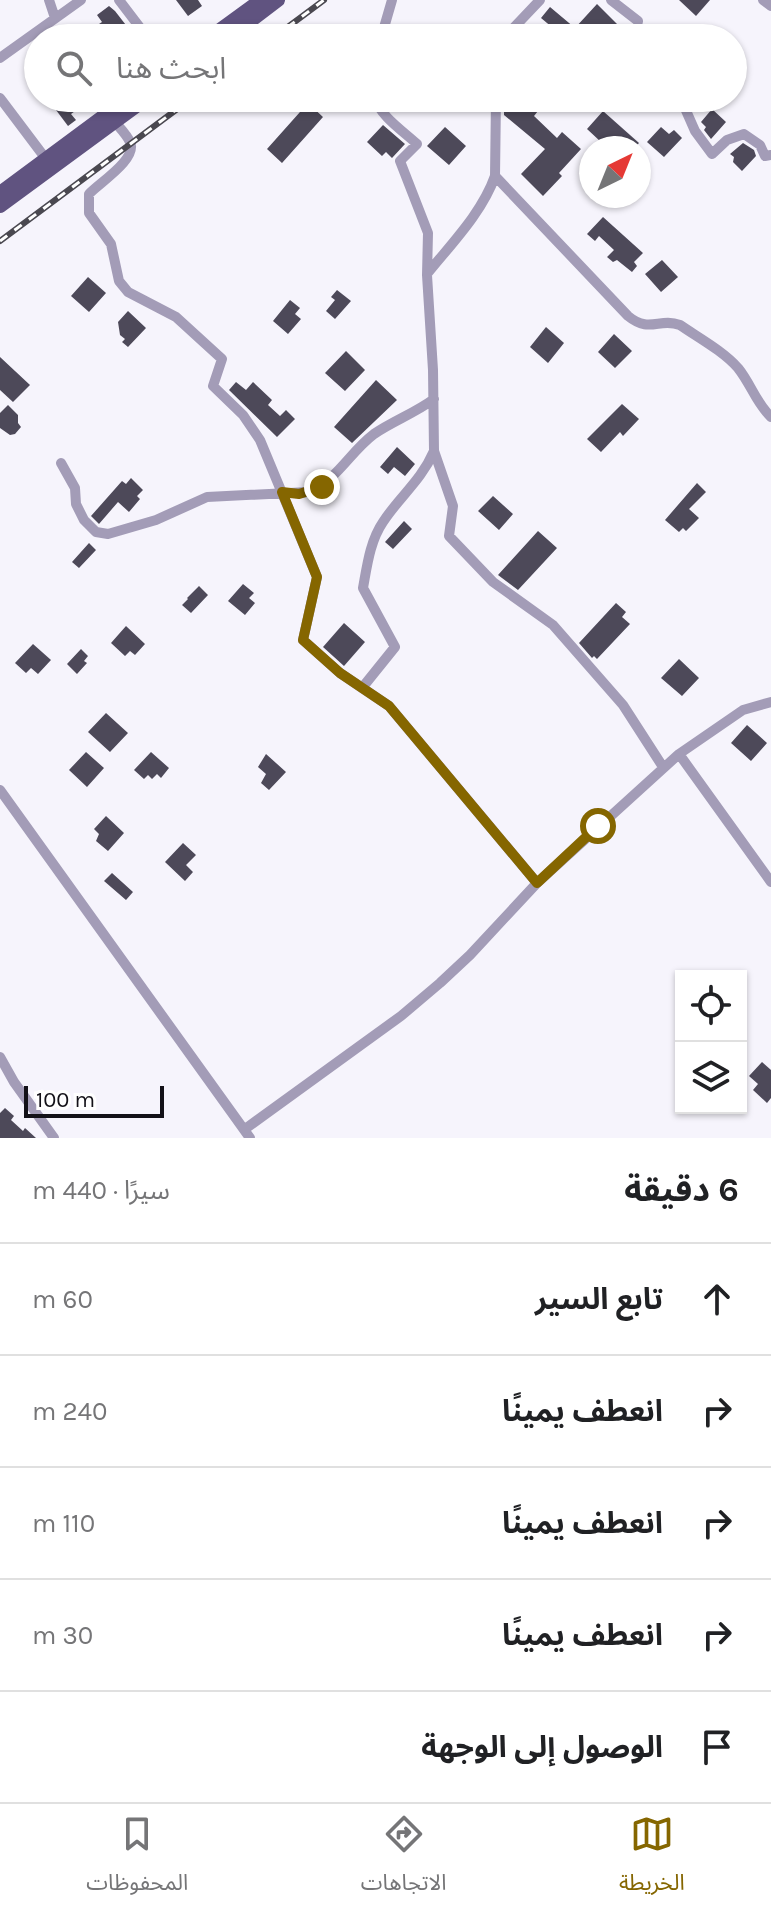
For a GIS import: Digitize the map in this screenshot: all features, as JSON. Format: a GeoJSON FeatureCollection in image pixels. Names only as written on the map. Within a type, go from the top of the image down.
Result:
{"type":"FeatureCollection","features":[{"type":"Feature","properties":{"kind":"main road"},"geometry":{"type":"LineString","coordinates":[[228,24],[261,0]]}},
{"type":"Feature","properties":{"kind":"main road"},"geometry":{"type":"LineString","coordinates":[[246,24],[278,0]]}},
{"type":"Feature","properties":{"kind":"main road"},"geometry":{"type":"LineString","coordinates":[[0,193],[109,112]]}},
{"type":"Feature","properties":{"kind":"main road"},"geometry":{"type":"LineString","coordinates":[[0,206],[128,112]]}},
{"type":"Feature","properties":{"kind":"street"},"geometry":{"type":"LineString","coordinates":[[49,0],[55,18]]}},
{"type":"Feature","properties":{"kind":"street"},"geometry":{"type":"LineString","coordinates":[[47,24],[81,0]]}},
{"type":"Feature","properties":{"kind":"street"},"geometry":{"type":"LineString","coordinates":[[119,0],[137,24]]}},
{"type":"Feature","properties":{"kind":"street"},"geometry":{"type":"LineString","coordinates":[[385,24],[392,0]]}},
{"type":"Feature","properties":{"kind":"street"},"geometry":{"type":"LineString","coordinates":[[517,24],[540,0]]}},
{"type":"Feature","properties":{"kind":"street"},"geometry":{"type":"LineString","coordinates":[[611,0],[638,21],[637,24]]}},
{"type":"Feature","properties":{"kind":"street"},"geometry":{"type":"LineString","coordinates":[[763,0],[771,6]]}},
{"type":"Feature","properties":{"kind":"street"},"geometry":{"type":"LineString","coordinates":[[0,58],[24,41]]}},
{"type":"Feature","properties":{"kind":"street"},"geometry":{"type":"LineString","coordinates":[[0,98],[46,159]]}},
{"type":"Feature","properties":{"kind":"street"},"geometry":{"type":"LineString","coordinates":[[384,112],[417,144],[400,161],[428,233],[434,451],[453,506],[449,536],[493,582],[553,625],[623,705],[663,767]]}},
{"type":"Feature","properties":{"kind":"street"},"geometry":{"type":"LineString","coordinates":[[427,275],[488,193],[495,176],[495,112]]}},
{"type":"Feature","properties":{"kind":"street"},"geometry":{"type":"LineString","coordinates":[[687,112],[695,131],[712,154],[727,140],[744,134],[760,145],[765,156],[771,155]]}},
{"type":"Feature","properties":{"kind":"street"},"geometry":{"type":"LineString","coordinates":[[115,122],[131,143],[130,156],[92,190],[87,202],[89,213],[111,244],[119,281],[128,292],[176,317],[222,359],[213,386],[243,415],[260,440],[317,577],[303,640],[340,673],[389,706],[537,883]]}},
{"type":"Feature","properties":{"kind":"street"},"geometry":{"type":"LineString","coordinates":[[495,176],[628,316],[645,326],[677,323],[704,341],[739,369],[759,406],[771,417]]}},
{"type":"Feature","properties":{"kind":"street"},"geometry":{"type":"LineString","coordinates":[[61,463],[75,488],[76,504],[84,520],[96,532],[108,534],[156,520],[207,497],[282,492],[299,494],[322,487],[374,435],[434,399]]}},
{"type":"Feature","properties":{"kind":"street"},"geometry":{"type":"LineString","coordinates":[[362,688],[395,647],[363,588],[375,537],[389,514],[419,480],[434,451]]}},
{"type":"Feature","properties":{"kind":"street"},"geometry":{"type":"LineString","coordinates":[[0,790],[248,1134],[440,983],[537,883],[663,767],[743,710],[771,702]]}},
{"type":"Feature","properties":{"kind":"street"},"geometry":{"type":"LineString","coordinates":[[679,754],[771,882]]}},
{"type":"Feature","properties":{"kind":"street"},"geometry":{"type":"LineString","coordinates":[[0,1057],[54,1138]]}},
{"type":"Feature","properties":{"kind":"building"},"geometry":{"type":"Polygon","coordinates":[[[176,0],[198,0],[202,6],[188,16],[176,0]]]}},
{"type":"Feature","properties":{"kind":"building"},"geometry":{"type":"Polygon","coordinates":[[[679,0],[710,0],[696,16],[679,0]]]}},
{"type":"Feature","properties":{"kind":"building"},"geometry":{"type":"Polygon","coordinates":[[[597,4],[617,24],[579,24],[597,4]]]}},
{"type":"Feature","properties":{"kind":"building"},"geometry":{"type":"Polygon","coordinates":[[[109,6],[125,24],[99,24],[102,22],[97,15],[109,6]]]}},
{"type":"Feature","properties":{"kind":"building"},"geometry":{"type":"Polygon","coordinates":[[[550,7],[570,24],[548,24],[541,18],[550,7]]]}},
{"type":"Feature","properties":{"kind":"building"},"geometry":{"type":"Polygon","coordinates":[[[58,112],[74,112],[71,114],[76,120],[68,126],[58,112]]]}},
{"type":"Feature","properties":{"kind":"building"},"geometry":{"type":"Polygon","coordinates":[[[300,112],[318,112],[323,117],[282,163],[267,149],[300,112]]]}},
{"type":"Feature","properties":{"kind":"building"},"geometry":{"type":"Polygon","coordinates":[[[504,112],[537,112],[534,116],[557,138],[562,132],[579,147],[579,151],[559,173],[562,176],[543,196],[521,174],[545,149],[504,112]]]}},
{"type":"Feature","properties":{"kind":"building"},"geometry":{"type":"Polygon","coordinates":[[[604,112],[631,136],[595,136],[587,129],[604,112]]]}},
{"type":"Feature","properties":{"kind":"building"},"geometry":{"type":"Polygon","coordinates":[[[709,112],[715,112],[726,122],[711,139],[701,122],[709,112]]]}},
{"type":"Feature","properties":{"kind":"building"},"geometry":{"type":"Polygon","coordinates":[[[383,125],[405,144],[392,158],[386,152],[382,156],[367,142],[383,125]]]}},
{"type":"Feature","properties":{"kind":"building"},"geometry":{"type":"Polygon","coordinates":[[[445,127],[466,146],[449,165],[427,146],[445,127]]]}},
{"type":"Feature","properties":{"kind":"building"},"geometry":{"type":"Polygon","coordinates":[[[661,127],[669,134],[674,130],[682,138],[664,157],[651,146],[651,138],[661,127]]]}},
{"type":"Feature","properties":{"kind":"building"},"geometry":{"type":"Polygon","coordinates":[[[743,143],[754,150],[756,156],[742,171],[730,154],[743,143]]]}},
{"type":"Feature","properties":{"kind":"building"},"geometry":{"type":"Polygon","coordinates":[[[603,217],[643,253],[634,262],[637,266],[632,272],[617,260],[613,262],[607,257],[614,250],[599,236],[595,241],[587,234],[603,217]]]}},
{"type":"Feature","properties":{"kind":"building"},"geometry":{"type":"Polygon","coordinates":[[[662,260],[678,277],[661,292],[645,274],[662,260]]]}},
{"type":"Feature","properties":{"kind":"building"},"geometry":{"type":"Polygon","coordinates":[[[88,277],[106,293],[89,312],[71,296],[88,277]]]}},
{"type":"Feature","properties":{"kind":"building"},"geometry":{"type":"Polygon","coordinates":[[[337,290],[351,301],[335,319],[326,311],[335,300],[331,297],[337,290]]]}},
{"type":"Feature","properties":{"kind":"building"},"geometry":{"type":"Polygon","coordinates":[[[290,300],[300,308],[295,314],[301,319],[288,334],[273,321],[290,300]]]}},
{"type":"Feature","properties":{"kind":"building"},"geometry":{"type":"Polygon","coordinates":[[[128,311],[146,328],[128,347],[122,342],[125,339],[120,335],[118,322],[128,311]]]}},
{"type":"Feature","properties":{"kind":"building"},"geometry":{"type":"Polygon","coordinates":[[[546,327],[564,343],[548,363],[530,347],[546,327]]]}},
{"type":"Feature","properties":{"kind":"building"},"geometry":{"type":"Polygon","coordinates":[[[614,334],[632,351],[615,368],[598,352],[614,334]]]}},
{"type":"Feature","properties":{"kind":"building"},"geometry":{"type":"Polygon","coordinates":[[[346,351],[365,370],[345,391],[325,373],[346,351]]]}},
{"type":"Feature","properties":{"kind":"building"},"geometry":{"type":"Polygon","coordinates":[[[0,357],[30,385],[13,402],[0,390],[0,357]]]}},
{"type":"Feature","properties":{"kind":"building"},"geometry":{"type":"Polygon","coordinates":[[[376,380],[397,400],[352,443],[334,427],[376,380]]]}},
{"type":"Feature","properties":{"kind":"building"},"geometry":{"type":"Polygon","coordinates":[[[236,382],[246,390],[253,382],[272,400],[268,405],[280,416],[286,410],[295,419],[277,437],[229,390],[236,382]]]}},
{"type":"Feature","properties":{"kind":"building"},"geometry":{"type":"Polygon","coordinates":[[[622,404],[639,419],[623,436],[620,432],[601,452],[587,439],[622,404]]]}},
{"type":"Feature","properties":{"kind":"building"},"geometry":{"type":"Polygon","coordinates":[[[8,405],[18,415],[21,427],[10,435],[0,428],[0,413],[8,405]]]}},
{"type":"Feature","properties":{"kind":"building"},"geometry":{"type":"Polygon","coordinates":[[[397,447],[415,464],[405,476],[394,467],[388,474],[380,467],[397,447]]]}},
{"type":"Feature","properties":{"kind":"building"},"geometry":{"type":"Polygon","coordinates":[[[131,478],[143,490],[137,496],[140,499],[129,512],[118,502],[99,524],[91,516],[122,481],[126,484],[131,478]]]}},
{"type":"Feature","properties":{"kind":"building"},"geometry":{"type":"Polygon","coordinates":[[[697,483],[706,492],[689,509],[699,518],[686,531],[683,528],[679,532],[665,520],[697,483]]]}},
{"type":"Feature","properties":{"kind":"building"},"geometry":{"type":"Polygon","coordinates":[[[493,496],[513,514],[499,530],[478,511],[493,496]]]}},
{"type":"Feature","properties":{"kind":"building"},"geometry":{"type":"Polygon","coordinates":[[[404,521],[412,529],[393,549],[385,542],[404,521]]]}},
{"type":"Feature","properties":{"kind":"building"},"geometry":{"type":"Polygon","coordinates":[[[538,531],[557,548],[518,590],[498,575],[538,531]]]}},
{"type":"Feature","properties":{"kind":"building"},"geometry":{"type":"Polygon","coordinates":[[[89,543],[96,550],[79,568],[72,562],[89,543]]]}},
{"type":"Feature","properties":{"kind":"building"},"geometry":{"type":"Polygon","coordinates":[[[243,584],[254,593],[249,598],[255,603],[245,615],[228,601],[243,584]]]}},
{"type":"Feature","properties":{"kind":"building"},"geometry":{"type":"Polygon","coordinates":[[[199,586],[208,595],[191,613],[182,605],[199,586]]]}},
{"type":"Feature","properties":{"kind":"building"},"geometry":{"type":"Polygon","coordinates":[[[616,603],[626,612],[622,617],[630,624],[597,659],[592,658],[579,643],[616,603]]]}},
{"type":"Feature","properties":{"kind":"building"},"geometry":{"type":"Polygon","coordinates":[[[344,623],[365,642],[344,666],[323,647],[344,623]]]}},
{"type":"Feature","properties":{"kind":"building"},"geometry":{"type":"Polygon","coordinates":[[[126,626],[145,644],[135,655],[130,651],[125,656],[111,643],[126,626]]]}},
{"type":"Feature","properties":{"kind":"building"},"geometry":{"type":"Polygon","coordinates":[[[33,644],[51,660],[38,674],[31,668],[26,673],[15,663],[33,644]]]}},
{"type":"Feature","properties":{"kind":"building"},"geometry":{"type":"Polygon","coordinates":[[[81,649],[88,656],[84,661],[87,663],[77,674],[67,664],[81,649]]]}},
{"type":"Feature","properties":{"kind":"building"},"geometry":{"type":"Polygon","coordinates":[[[679,659],[699,678],[682,696],[661,678],[679,659]]]}},
{"type":"Feature","properties":{"kind":"building"},"geometry":{"type":"Polygon","coordinates":[[[106,713],[128,733],[110,752],[88,732],[106,713]]]}},
{"type":"Feature","properties":{"kind":"building"},"geometry":{"type":"Polygon","coordinates":[[[747,725],[767,743],[751,761],[731,743],[747,725]]]}},
{"type":"Feature","properties":{"kind":"building"},"geometry":{"type":"Polygon","coordinates":[[[86,752],[104,768],[87,787],[69,770],[86,752]]]}},
{"type":"Feature","properties":{"kind":"building"},"geometry":{"type":"Polygon","coordinates":[[[151,752],[169,768],[161,778],[157,774],[152,779],[148,775],[144,779],[134,770],[151,752]]]}},
{"type":"Feature","properties":{"kind":"building"},"geometry":{"type":"Polygon","coordinates":[[[266,754],[286,772],[269,790],[261,783],[266,774],[258,767],[266,754]]]}},
{"type":"Feature","properties":{"kind":"building"},"geometry":{"type":"Polygon","coordinates":[[[106,816],[124,833],[108,851],[96,841],[99,834],[94,829],[106,816]]]}},
{"type":"Feature","properties":{"kind":"building"},"geometry":{"type":"Polygon","coordinates":[[[183,843],[196,855],[186,865],[193,872],[185,881],[165,862],[183,843]]]}},
{"type":"Feature","properties":{"kind":"building"},"geometry":{"type":"Polygon","coordinates":[[[112,873],[133,892],[126,900],[104,881],[112,873]]]}},
{"type":"Feature","properties":{"kind":"building"},"geometry":{"type":"Polygon","coordinates":[[[762,1062],[771,1070],[771,1098],[767,1103],[753,1090],[758,1084],[749,1076],[762,1062]]]}},
{"type":"Feature","properties":{"kind":"building"},"geometry":{"type":"Polygon","coordinates":[[[5,1108],[14,1116],[11,1120],[36,1138],[0,1138],[0,1113],[5,1108]]]}},
{"type":"Feature","properties":{"kind":"railway"},"geometry":{"type":"LineString","coordinates":[[292,24],[324,0]]}},
{"type":"Feature","properties":{"kind":"railway"},"geometry":{"type":"LineString","coordinates":[[0,241],[173,112]]}},
{"type":"Feature","properties":{"kind":"route"},"geometry":{"type":"LineString","coordinates":[[322,487],[299,494],[282,492],[317,577],[303,640],[340,673],[389,706],[537,883],[598,826]]}}]}
